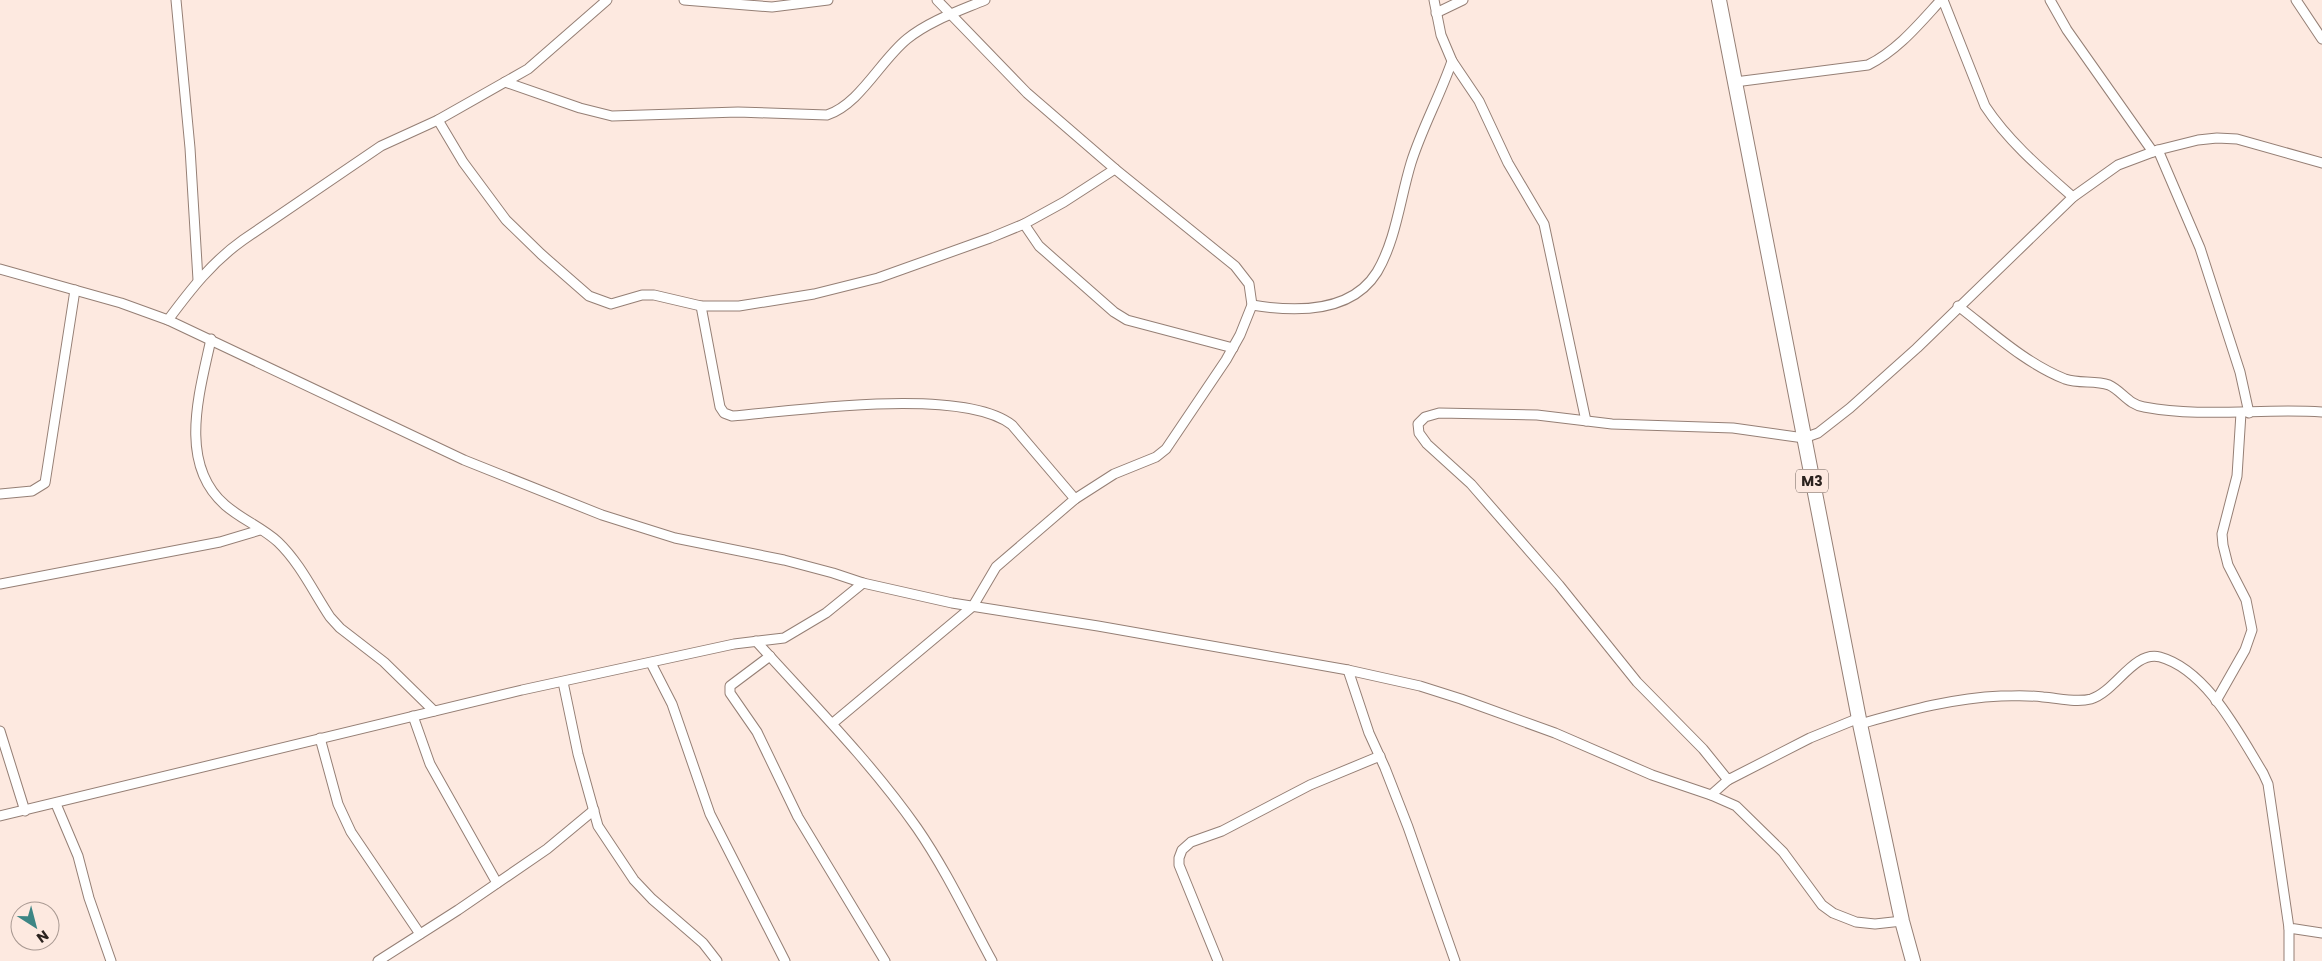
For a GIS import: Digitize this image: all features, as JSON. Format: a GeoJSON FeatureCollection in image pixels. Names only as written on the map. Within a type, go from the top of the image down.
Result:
{"type":"FeatureCollection","features":[{"type":"Feature","properties":{"kind":"main road","name":"M3"},"geometry":{"type":"LineString","coordinates":[[1718,0],[1860,721],[1902,921],[1913,961]]}},
{"type":"Feature","properties":{"kind":"street"},"geometry":{"type":"LineString","coordinates":[[176,0],[190,148],[198,280]]}},
{"type":"Feature","properties":{"kind":"street"},"geometry":{"type":"LineString","coordinates":[[168,320],[198,280],[222,255],[381,146],[438,120],[505,82],[545,56],[598,3],[607,0]]}},
{"type":"Feature","properties":{"kind":"street"},"geometry":{"type":"LineString","coordinates":[[684,0],[772,8],[828,0]]}},
{"type":"Feature","properties":{"kind":"street"},"geometry":{"type":"LineString","coordinates":[[833,723],[973,606],[996,567],[1075,499],[1114,474],[1149,460],[1166,449],[1233,348],[1252,305],[1248,284],[1235,266],[1114,170],[1027,93],[937,0]]}},
{"type":"Feature","properties":{"kind":"street"},"geometry":{"type":"LineString","coordinates":[[505,82],[580,108],[612,116],[738,112],[827,115],[839,111],[848,104],[905,41],[931,24],[985,0]]}},
{"type":"Feature","properties":{"kind":"street"},"geometry":{"type":"LineString","coordinates":[[1434,0],[1441,35],[1452,61],[1479,101],[1508,163],[1544,224],[1586,421]]}},
{"type":"Feature","properties":{"kind":"street"},"geometry":{"type":"LineString","coordinates":[[1436,13],[1463,0]]}},
{"type":"Feature","properties":{"kind":"street"},"geometry":{"type":"LineString","coordinates":[[1735,82],[1868,65],[1883,58],[1905,39],[1942,0],[1985,106],[1994,120],[2031,160],[2073,196]]}},
{"type":"Feature","properties":{"kind":"street"},"geometry":{"type":"LineString","coordinates":[[2050,0],[2067,30],[2155,151],[2200,248],[2240,372],[2245,413],[2237,476],[2222,534],[2228,565],[2246,600],[2252,630],[2245,650],[2216,700]]}},
{"type":"Feature","properties":{"kind":"street"},"geometry":{"type":"LineString","coordinates":[[2296,0],[2322,39]]}},
{"type":"Feature","properties":{"kind":"street"},"geometry":{"type":"LineString","coordinates":[[1252,305],[1282,310],[1317,308],[1338,303],[1359,291],[1376,273],[1387,249],[1410,165],[1425,122],[1452,61]]}},
{"type":"Feature","properties":{"kind":"street"},"geometry":{"type":"LineString","coordinates":[[438,120],[463,162],[506,220],[589,296],[611,304],[642,295],[654,295],[701,306],[739,306],[814,294],[878,278],[1024,224],[1064,202],[1114,170]]}},
{"type":"Feature","properties":{"kind":"street"},"geometry":{"type":"LineString","coordinates":[[1728,780],[1703,749],[1637,682],[1554,578],[1471,484],[1427,444],[1419,434],[1418,424],[1425,417],[1439,412],[1537,415],[1612,424],[1733,428],[1804,438],[1818,433],[1850,408],[1917,348],[2073,196],[2118,165],[2155,151],[2198,140],[2216,138],[2237,139],[2322,163]]}},
{"type":"Feature","properties":{"kind":"street"},"geometry":{"type":"LineString","coordinates":[[1024,224],[1039,246],[1127,320],[1233,348]]}},
{"type":"Feature","properties":{"kind":"street"},"geometry":{"type":"LineString","coordinates":[[0,270],[121,303],[168,320],[464,460],[602,516],[674,538],[784,560],[863,583],[973,606],[1348,670],[1420,686],[1461,699],[1540,727],[1652,775],[1711,795],[1736,806],[1783,852],[1822,905],[1833,913],[1856,922],[1875,924],[1902,921]]}},
{"type":"Feature","properties":{"kind":"street"},"geometry":{"type":"LineString","coordinates":[[0,494],[32,491],[45,483],[75,290]]}},
{"type":"Feature","properties":{"kind":"street"},"geometry":{"type":"LineString","coordinates":[[701,306],[720,407],[724,413],[732,416],[828,407],[904,403],[964,408],[1000,418],[1012,425],[1075,499]]}},
{"type":"Feature","properties":{"kind":"street"},"geometry":{"type":"LineString","coordinates":[[1958,306],[2031,361],[2068,380],[2102,382],[2113,387],[2134,405],[2197,412],[2322,412]]}},
{"type":"Feature","properties":{"kind":"street"},"geometry":{"type":"LineString","coordinates":[[211,339],[195,412],[196,446],[201,466],[211,488],[223,503],[278,542],[330,618],[384,662],[434,711]]}},
{"type":"Feature","properties":{"kind":"street"},"geometry":{"type":"LineString","coordinates":[[0,584],[220,542],[260,530]]}},
{"type":"Feature","properties":{"kind":"street"},"geometry":{"type":"LineString","coordinates":[[0,816],[56,804],[434,711],[734,644],[779,639],[793,634],[826,613],[863,583]]}},
{"type":"Feature","properties":{"kind":"street"},"geometry":{"type":"LineString","coordinates":[[756,641],[833,723],[918,829],[992,961]]}},
{"type":"Feature","properties":{"kind":"street"},"geometry":{"type":"LineString","coordinates":[[770,656],[730,686],[730,693],[757,732],[798,817],[885,961]]}},
{"type":"Feature","properties":{"kind":"street"},"geometry":{"type":"LineString","coordinates":[[1711,795],[1728,780],[1810,738],[1860,721],[1963,699],[2040,696],[2081,701],[2094,698],[2142,659],[2150,656],[2159,657],[2184,668],[2202,682],[2216,700],[2268,784],[2288,928],[2289,961]]}},
{"type":"Feature","properties":{"kind":"street"},"geometry":{"type":"LineString","coordinates":[[650,663],[672,704],[710,814],[785,961]]}},
{"type":"Feature","properties":{"kind":"street"},"geometry":{"type":"LineString","coordinates":[[1348,670],[1369,733],[1408,827],[1455,961]]}},
{"type":"Feature","properties":{"kind":"street"},"geometry":{"type":"LineString","coordinates":[[563,682],[578,754],[598,826],[605,839],[634,880],[652,899],[703,942],[717,961]]}},
{"type":"Feature","properties":{"kind":"street"},"geometry":{"type":"LineString","coordinates":[[413,716],[430,764],[498,883]]}},
{"type":"Feature","properties":{"kind":"street"},"geometry":{"type":"LineString","coordinates":[[0,731],[25,811]]}},
{"type":"Feature","properties":{"kind":"street"},"geometry":{"type":"LineString","coordinates":[[320,738],[338,804],[351,832],[420,934]]}},
{"type":"Feature","properties":{"kind":"street"},"geometry":{"type":"LineString","coordinates":[[1218,961],[1179,865],[1182,850],[1191,842],[1222,831],[1310,785],[1380,756]]}},
{"type":"Feature","properties":{"kind":"street"},"geometry":{"type":"LineString","coordinates":[[56,804],[78,856],[89,898],[111,961]]}},
{"type":"Feature","properties":{"kind":"street"},"geometry":{"type":"LineString","coordinates":[[378,961],[547,849],[594,810]]}},
{"type":"Feature","properties":{"kind":"street"},"geometry":{"type":"LineString","coordinates":[[2288,928],[2322,933]]}}]}
